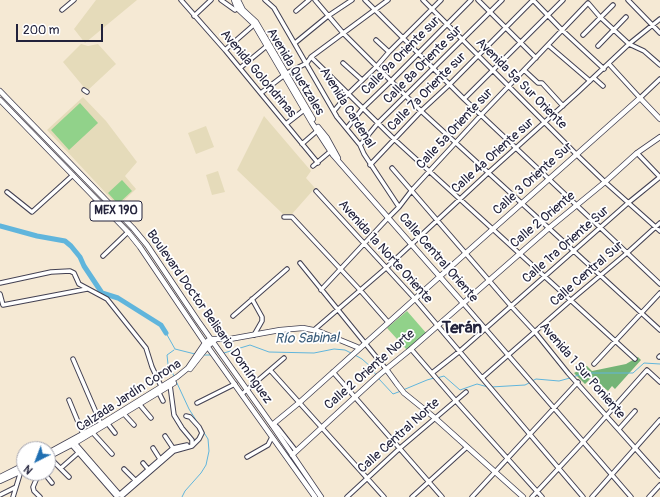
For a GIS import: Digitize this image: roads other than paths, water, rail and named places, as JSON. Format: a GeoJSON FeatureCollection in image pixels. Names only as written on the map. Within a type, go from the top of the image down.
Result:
{"type":"FeatureCollection","features":[{"type":"Feature","properties":{"kind":"main road"},"geometry":{"type":"LineString","coordinates":[[234,0],[237,8]]}},
{"type":"Feature","properties":{"kind":"main road"},"geometry":{"type":"LineString","coordinates":[[237,8],[238,0]]}},
{"type":"Feature","properties":{"kind":"main road","name":"Avenida Quetzales"},"geometry":{"type":"LineString","coordinates":[[237,8],[255,23],[318,130]]}},
{"type":"Feature","properties":{"kind":"main road","name":"Avenida Quetzales"},"geometry":{"type":"LineString","coordinates":[[285,74],[304,110],[350,176]]}},
{"type":"Feature","properties":{"kind":"main road","name":"Boulevard Doctor Belisario Domínguez"},"geometry":{"type":"LineString","coordinates":[[0,91],[133,228],[147,245],[247,390],[294,453],[321,497]]}},
{"type":"Feature","properties":{"kind":"main road"},"geometry":{"type":"LineString","coordinates":[[640,98],[660,119]]}},
{"type":"Feature","properties":{"kind":"main road","name":"Calle 3 Oriente Sur"},"geometry":{"type":"LineString","coordinates":[[272,425],[300,402],[357,348],[415,299],[640,98]]}},
{"type":"Feature","properties":{"kind":"main road","name":"Boulevard Doctor Belisario Domínguez"},"geometry":{"type":"LineString","coordinates":[[0,100],[128,232],[152,263],[217,359],[315,497]]}},
{"type":"Feature","properties":{"kind":"main road"},"geometry":{"type":"LineString","coordinates":[[22,123],[26,118]]}},
{"type":"Feature","properties":{"kind":"main road","name":"Calle 2 Oriente"},"geometry":{"type":"LineString","coordinates":[[463,303],[637,153],[660,137]]}},
{"type":"Feature","properties":{"kind":"main road","name":"Calle Central Oriente"},"geometry":{"type":"LineString","coordinates":[[350,176],[463,303]]}},
{"type":"Feature","properties":{"kind":"main road","name":"Calle 2 Oriente Norte"},"geometry":{"type":"LineString","coordinates":[[294,453],[386,369],[463,303]]}},
{"type":"Feature","properties":{"kind":"main road"},"geometry":{"type":"LineString","coordinates":[[214,341],[253,336],[292,328],[314,330],[357,348]]}},
{"type":"Feature","properties":{"kind":"main road"},"geometry":{"type":"LineString","coordinates":[[199,333],[201,351]]}},
{"type":"Feature","properties":{"kind":"main road","name":"Calzada Jardín Corona"},"geometry":{"type":"LineString","coordinates":[[56,453],[140,405],[190,371],[201,351],[214,341]]}},
{"type":"Feature","properties":{"kind":"main road"},"geometry":{"type":"LineString","coordinates":[[386,369],[404,393],[435,418],[523,497]]}},
{"type":"Feature","properties":{"kind":"main road","name":"Calzada Jardín Corona"},"geometry":{"type":"LineString","coordinates":[[72,443],[83,434],[161,386],[172,383]]}},
{"type":"Feature","properties":{"kind":"main road"},"geometry":{"type":"LineString","coordinates":[[262,421],[272,425],[272,436]]}},
{"type":"Feature","properties":{"kind":"main road"},"geometry":{"type":"LineString","coordinates":[[0,477],[16,469]]}},
{"type":"Feature","properties":{"kind":"main road"},"geometry":{"type":"LineString","coordinates":[[0,481],[16,473]]}},
{"type":"Feature","properties":{"kind":"street"},"geometry":{"type":"LineString","coordinates":[[62,10],[74,0]]}},
{"type":"Feature","properties":{"kind":"street","name":"Avenida Golondrinas"},"geometry":{"type":"LineString","coordinates":[[181,0],[225,50],[318,163]]}},
{"type":"Feature","properties":{"kind":"street"},"geometry":{"type":"LineString","coordinates":[[194,16],[211,0]]}},
{"type":"Feature","properties":{"kind":"street"},"geometry":{"type":"LineString","coordinates":[[221,0],[237,8]]}},
{"type":"Feature","properties":{"kind":"street","name":"Avenida Cardenal"},"geometry":{"type":"LineString","coordinates":[[265,0],[274,8],[307,62],[340,121],[360,145],[370,165],[400,207]]}},
{"type":"Feature","properties":{"kind":"street"},"geometry":{"type":"LineString","coordinates":[[296,11],[310,0]]}},
{"type":"Feature","properties":{"kind":"street"},"geometry":{"type":"LineString","coordinates":[[315,0],[343,33],[421,111],[660,330]]}},
{"type":"Feature","properties":{"kind":"street"},"geometry":{"type":"LineString","coordinates":[[295,43],[328,16],[352,0]]}},
{"type":"Feature","properties":{"kind":"street"},"geometry":{"type":"LineString","coordinates":[[365,0],[433,70],[660,284]]}},
{"type":"Feature","properties":{"kind":"street"},"geometry":{"type":"LineString","coordinates":[[261,93],[285,74],[307,62],[311,57],[388,0]]}},
{"type":"Feature","properties":{"kind":"street","name":"Avenida 5a Sur Oriente"},"geometry":{"type":"LineString","coordinates":[[423,0],[605,182],[660,231]]}},
{"type":"Feature","properties":{"kind":"street"},"geometry":{"type":"LineString","coordinates":[[334,110],[441,0]]}},
{"type":"Feature","properties":{"kind":"street","name":"Calle 9a Oriente sur"},"geometry":{"type":"LineString","coordinates":[[347,128],[363,108],[471,0]]}},
{"type":"Feature","properties":{"kind":"street"},"geometry":{"type":"LineString","coordinates":[[478,0],[536,58]]}},
{"type":"Feature","properties":{"kind":"street","name":"Calle 8a Oriente sur"},"geometry":{"type":"LineString","coordinates":[[360,145],[378,123],[502,0]]}},
{"type":"Feature","properties":{"kind":"street"},"geometry":{"type":"LineString","coordinates":[[533,0],[562,30],[604,68]]}},
{"type":"Feature","properties":{"kind":"street","name":"Calle 7a Oriente sur"},"geometry":{"type":"LineString","coordinates":[[370,165],[421,111],[449,85],[533,0]]}},
{"type":"Feature","properties":{"kind":"street"},"geometry":{"type":"LineString","coordinates":[[464,99],[563,0]]}},
{"type":"Feature","properties":{"kind":"street"},"geometry":{"type":"LineString","coordinates":[[628,0],[660,33]]}},
{"type":"Feature","properties":{"kind":"street","name":"Calle 5a Oriente sur"},"geometry":{"type":"LineString","coordinates":[[322,290],[388,218],[400,207],[412,190],[455,143],[588,3],[600,17]]}},
{"type":"Feature","properties":{"kind":"street"},"geometry":{"type":"LineString","coordinates":[[583,35],[613,5]]}},
{"type":"Feature","properties":{"kind":"street"},"geometry":{"type":"LineString","coordinates":[[600,17],[630,44],[644,51],[660,65]]}},
{"type":"Feature","properties":{"kind":"street"},"geometry":{"type":"LineString","coordinates":[[598,46],[626,17]]}},
{"type":"Feature","properties":{"kind":"street","name":"Calle 4a Oriente sur"},"geometry":{"type":"LineString","coordinates":[[314,330],[386,268],[488,173],[590,82],[630,44],[660,19]]}},
{"type":"Feature","properties":{"kind":"street"},"geometry":{"type":"LineString","coordinates":[[225,50],[255,23]]}},
{"type":"Feature","properties":{"kind":"street"},"geometry":{"type":"LineString","coordinates":[[376,40],[389,52]]}},
{"type":"Feature","properties":{"kind":"street"},"geometry":{"type":"LineString","coordinates":[[240,68],[268,45]]}},
{"type":"Feature","properties":{"kind":"street"},"geometry":{"type":"LineString","coordinates":[[548,45],[590,82]]}},
{"type":"Feature","properties":{"kind":"street"},"geometry":{"type":"LineString","coordinates":[[311,57],[429,172],[635,359]]}},
{"type":"Feature","properties":{"kind":"street"},"geometry":{"type":"LineString","coordinates":[[343,63],[362,80]]}},
{"type":"Feature","properties":{"kind":"street"},"geometry":{"type":"LineString","coordinates":[[609,64],[640,98],[660,78]]}},
{"type":"Feature","properties":{"kind":"street"},"geometry":{"type":"LineString","coordinates":[[524,70],[538,82],[542,83],[563,106]]}},
{"type":"Feature","properties":{"kind":"street"},"geometry":{"type":"LineString","coordinates":[[594,78],[602,86]]}},
{"type":"Feature","properties":{"kind":"street"},"geometry":{"type":"LineString","coordinates":[[286,124],[304,110]]}},
{"type":"Feature","properties":{"kind":"street"},"geometry":{"type":"LineString","coordinates":[[302,144],[318,130]]}},
{"type":"Feature","properties":{"kind":"street"},"geometry":{"type":"LineString","coordinates":[[313,166],[332,151]]}},
{"type":"Feature","properties":{"kind":"street"},"geometry":{"type":"LineString","coordinates":[[637,153],[660,177]]}},
{"type":"Feature","properties":{"kind":"street","name":"Avenida 1 Sur Poniente"},"geometry":{"type":"LineString","coordinates":[[392,168],[535,332],[568,373],[660,476]]}},
{"type":"Feature","properties":{"kind":"street"},"geometry":{"type":"LineString","coordinates":[[7,192],[32,212],[73,175]]}},
{"type":"Feature","properties":{"kind":"street","name":"Calle 1ra Oriente Sur"},"geometry":{"type":"LineString","coordinates":[[433,374],[628,203],[660,177]]}},
{"type":"Feature","properties":{"kind":"street","name":"Avenida 1a Norte Oriente"},"geometry":{"type":"LineString","coordinates":[[316,191],[415,299],[583,497]]}},
{"type":"Feature","properties":{"kind":"street"},"geometry":{"type":"LineString","coordinates":[[284,217],[292,217],[388,322]]}},
{"type":"Feature","properties":{"kind":"street","name":"Calle Central Sur"},"geometry":{"type":"LineString","coordinates":[[508,356],[660,223]]}},
{"type":"Feature","properties":{"kind":"street"},"geometry":{"type":"LineString","coordinates":[[103,256],[128,232]]}},
{"type":"Feature","properties":{"kind":"street"},"geometry":{"type":"LineString","coordinates":[[300,263],[318,283],[322,290],[386,369]]}},
{"type":"Feature","properties":{"kind":"street"},"geometry":{"type":"LineString","coordinates":[[233,316],[287,269]]}},
{"type":"Feature","properties":{"kind":"street"},"geometry":{"type":"LineString","coordinates":[[0,284],[38,275],[70,271],[74,274],[79,284],[106,299],[146,348],[152,367],[161,386]]}},
{"type":"Feature","properties":{"kind":"street"},"geometry":{"type":"LineString","coordinates":[[0,294],[3,305],[87,289]]}},
{"type":"Feature","properties":{"kind":"street"},"geometry":{"type":"LineString","coordinates":[[594,364],[660,293]]}},
{"type":"Feature","properties":{"kind":"street"},"geometry":{"type":"LineString","coordinates":[[252,299],[262,317],[262,321],[253,336]]}},
{"type":"Feature","properties":{"kind":"street","name":"Calle Central Oriente"},"geometry":{"type":"LineString","coordinates":[[463,303],[630,497]]}},
{"type":"Feature","properties":{"kind":"street"},"geometry":{"type":"LineString","coordinates":[[411,349],[542,497]]}},
{"type":"Feature","properties":{"kind":"street"},"geometry":{"type":"LineString","coordinates":[[483,380],[508,356]]}},
{"type":"Feature","properties":{"kind":"street"},"geometry":{"type":"LineString","coordinates":[[73,358],[101,424]]}},
{"type":"Feature","properties":{"kind":"street"},"geometry":{"type":"LineString","coordinates":[[242,394],[284,358]]}},
{"type":"Feature","properties":{"kind":"street"},"geometry":{"type":"LineString","coordinates":[[270,370],[384,497]]}},
{"type":"Feature","properties":{"kind":"street"},"geometry":{"type":"LineString","coordinates":[[532,497],[647,370],[660,382]]}},
{"type":"Feature","properties":{"kind":"street"},"geometry":{"type":"LineString","coordinates":[[333,372],[442,497]]}},
{"type":"Feature","properties":{"kind":"street"},"geometry":{"type":"LineString","coordinates":[[472,497],[554,409],[576,381]]}},
{"type":"Feature","properties":{"kind":"street"},"geometry":{"type":"LineString","coordinates":[[172,383],[174,415],[192,440],[192,445]]}},
{"type":"Feature","properties":{"kind":"street"},"geometry":{"type":"LineString","coordinates":[[197,403],[235,384]]}},
{"type":"Feature","properties":{"kind":"street","name":"Calle Central Norte"},"geometry":{"type":"LineString","coordinates":[[347,497],[400,448],[466,392]]}},
{"type":"Feature","properties":{"kind":"street"},"geometry":{"type":"LineString","coordinates":[[158,393],[163,401]]}},
{"type":"Feature","properties":{"kind":"street"},"geometry":{"type":"LineString","coordinates":[[69,400],[83,434]]}},
{"type":"Feature","properties":{"kind":"street"},"geometry":{"type":"LineString","coordinates":[[140,405],[151,418]]}},
{"type":"Feature","properties":{"kind":"street"},"geometry":{"type":"LineString","coordinates":[[619,429],[635,411]]}},
{"type":"Feature","properties":{"kind":"street"},"geometry":{"type":"LineString","coordinates":[[124,414],[134,425]]}},
{"type":"Feature","properties":{"kind":"street"},"geometry":{"type":"LineString","coordinates":[[120,496],[168,455],[174,451],[192,445],[202,433],[199,426],[190,417],[186,416]]}},
{"type":"Feature","properties":{"kind":"street"},"geometry":{"type":"LineString","coordinates":[[592,497],[660,420]]}},
{"type":"Feature","properties":{"kind":"street"},"geometry":{"type":"LineString","coordinates":[[108,424],[115,433]]}},
{"type":"Feature","properties":{"kind":"street"},"geometry":{"type":"LineString","coordinates":[[93,433],[112,454]]}},
{"type":"Feature","properties":{"kind":"street"},"geometry":{"type":"LineString","coordinates":[[165,436],[173,448]]}},
{"type":"Feature","properties":{"kind":"street"},"geometry":{"type":"LineString","coordinates":[[248,457],[268,445],[272,436]]}},
{"type":"Feature","properties":{"kind":"street"},"geometry":{"type":"LineString","coordinates":[[72,443],[78,453],[120,496]]}},
{"type":"Feature","properties":{"kind":"street"},"geometry":{"type":"LineString","coordinates":[[72,443],[110,486]]}},
{"type":"Feature","properties":{"kind":"street"},"geometry":{"type":"LineString","coordinates":[[120,496],[135,480],[143,475],[160,459],[168,455],[173,448],[192,445]]}},
{"type":"Feature","properties":{"kind":"street"},"geometry":{"type":"LineString","coordinates":[[412,497],[467,447]]}},
{"type":"Feature","properties":{"kind":"street"},"geometry":{"type":"LineString","coordinates":[[153,448],[160,459]]}},
{"type":"Feature","properties":{"kind":"street"},"geometry":{"type":"LineString","coordinates":[[61,468],[78,453]]}},
{"type":"Feature","properties":{"kind":"street"},"geometry":{"type":"LineString","coordinates":[[56,463],[69,477]]}},
{"type":"Feature","properties":{"kind":"street"},"geometry":{"type":"LineString","coordinates":[[143,463],[148,469]]}},
{"type":"Feature","properties":{"kind":"street"},"geometry":{"type":"LineString","coordinates":[[124,469],[135,480]]}},
{"type":"Feature","properties":{"kind":"street"},"geometry":{"type":"LineString","coordinates":[[13,497],[18,481]]}},
{"type":"Feature","properties":{"kind":"street"},"geometry":{"type":"LineString","coordinates":[[36,481],[33,487],[34,491],[40,497]]}},
{"type":"Feature","properties":{"kind":"street"},"geometry":{"type":"LineString","coordinates":[[649,497],[660,485]]}},
{"type":"Feature","properties":{"kind":"street"},"geometry":{"type":"LineString","coordinates":[[0,495],[16,487]]}},
{"type":"Feature","properties":{"kind":"waterway","name":"Río Sabinal"},"geometry":{"type":"LineString","coordinates":[[0,226],[37,236],[65,241],[80,257],[84,266],[102,293],[118,298],[161,325],[166,333]]}},
{"type":"Feature","properties":{"kind":"waterway","name":"Río Sabinal"},"geometry":{"type":"LineString","coordinates":[[166,333],[175,349],[195,354]]}},
{"type":"Feature","properties":{"kind":"waterway","name":"Río Sabinal"},"geometry":{"type":"LineString","coordinates":[[224,353],[250,345],[269,352],[314,353],[334,349],[345,350],[351,353]]}},
{"type":"Feature","properties":{"kind":"waterway"},"geometry":{"type":"LineString","coordinates":[[174,350],[167,355],[168,364],[174,376]]}},
{"type":"Feature","properties":{"kind":"waterway","name":"Río Sabinal"},"geometry":{"type":"LineString","coordinates":[[202,355],[211,355]]}},
{"type":"Feature","properties":{"kind":"waterway","name":"Río Sabinal"},"geometry":{"type":"LineString","coordinates":[[355,355],[371,367],[376,375]]}},
{"type":"Feature","properties":{"kind":"waterway","name":"Río Sabinal"},"geometry":{"type":"LineString","coordinates":[[573,377],[584,373],[633,373],[644,363],[660,364]]}},
{"type":"Feature","properties":{"kind":"waterway","name":"Río Sabinal"},"geometry":{"type":"LineString","coordinates":[[437,378],[444,376],[460,390],[477,384],[488,387]]}},
{"type":"Feature","properties":{"kind":"waterway","name":"Río Sabinal"},"geometry":{"type":"LineString","coordinates":[[403,390],[434,378]]}},
{"type":"Feature","properties":{"kind":"waterway","name":"Río Sabinal"},"geometry":{"type":"LineString","coordinates":[[532,381],[536,379],[559,381],[570,378]]}},
{"type":"Feature","properties":{"kind":"waterway","name":"Río Sabinal"},"geometry":{"type":"LineString","coordinates":[[379,379],[393,394],[401,391]]}},
{"type":"Feature","properties":{"kind":"waterway"},"geometry":{"type":"LineString","coordinates":[[176,381],[189,409],[208,439],[209,451],[206,465],[182,497]]}},
{"type":"Feature","properties":{"kind":"waterway","name":"Río Sabinal"},"geometry":{"type":"LineString","coordinates":[[491,387],[525,385],[529,383]]}},
{"type":"Feature","properties":{"kind":"district","name":"Terán"},"geometry":{"type":"Point","coordinates":[462,329]}}]}
